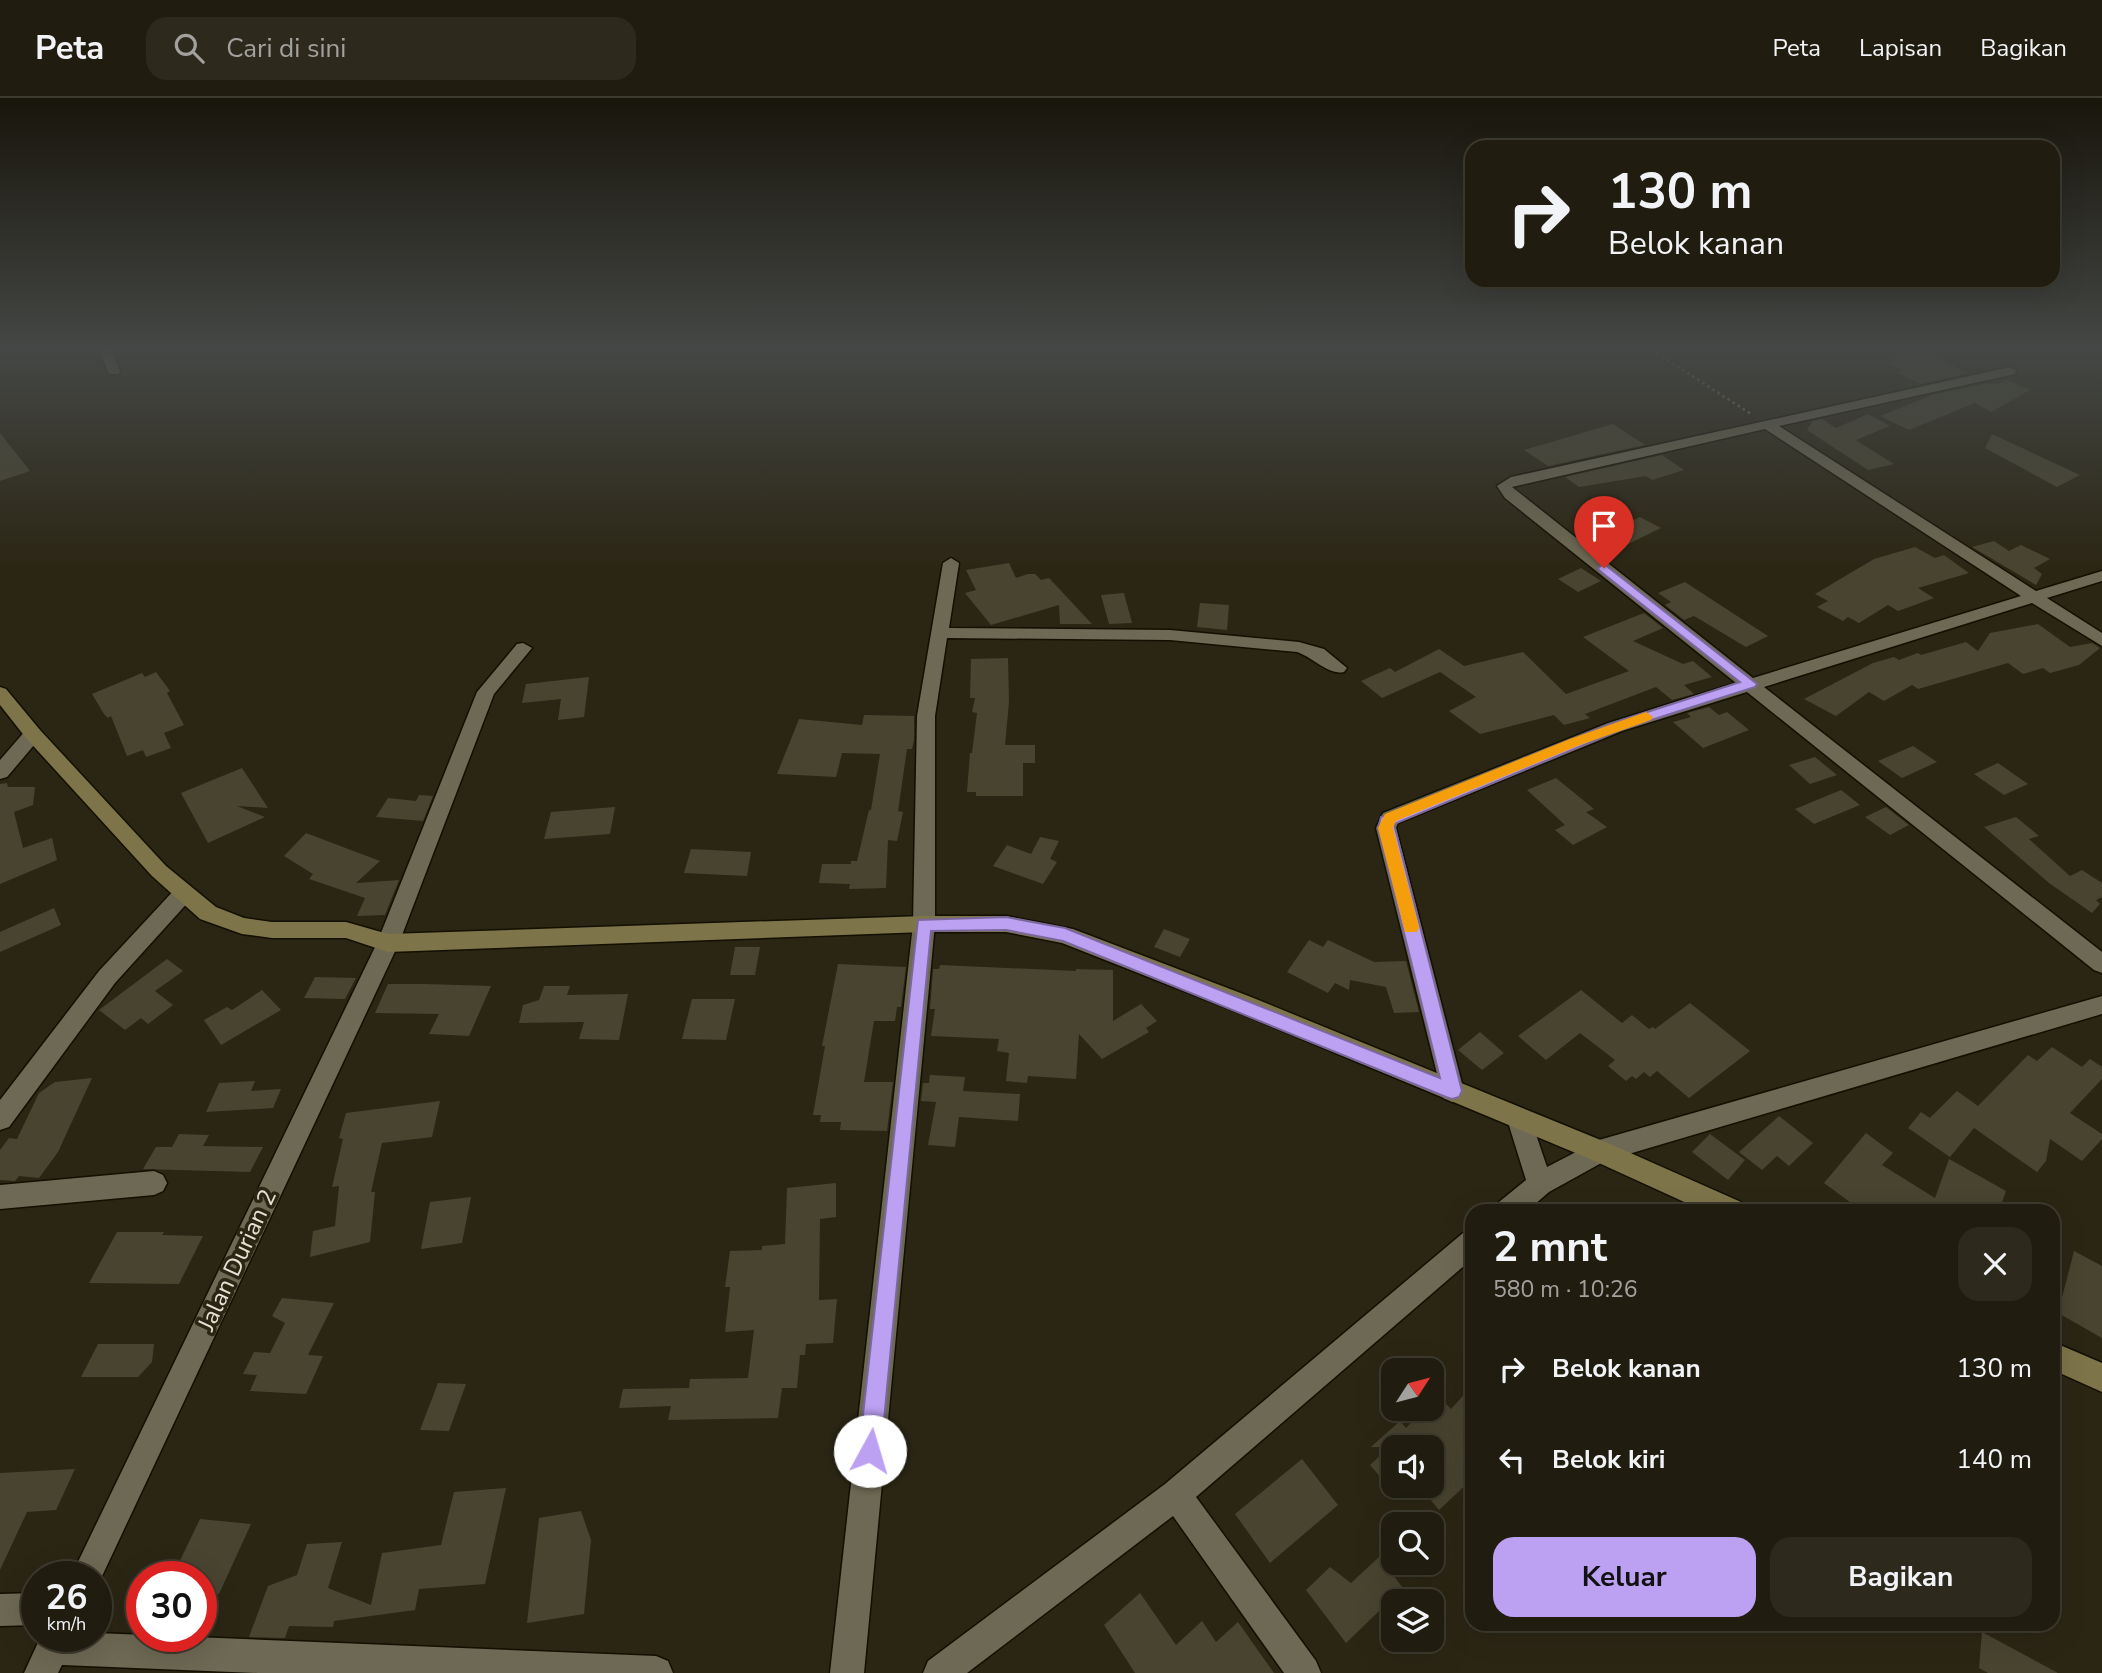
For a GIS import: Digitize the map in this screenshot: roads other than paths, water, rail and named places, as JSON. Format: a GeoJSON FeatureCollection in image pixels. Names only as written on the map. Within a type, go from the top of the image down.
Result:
{"type":"FeatureCollection","features":[{"type":"Feature","properties":{"kind":"street"},"geometry":{"type":"LineString","coordinates":[[1781,424],[1511,481],[1504,486],[1510,495],[2102,964]]}},
{"type":"Feature","properties":{"kind":"street"},"geometry":{"type":"LineString","coordinates":[[1770,426],[2102,641]]}},
{"type":"Feature","properties":{"kind":"street"},"geometry":{"type":"LineString","coordinates":[[847,1673],[924,924],[926,716],[951,563]]}},
{"type":"Feature","properties":{"kind":"street"},"geometry":{"type":"LineString","coordinates":[[1452,1091],[1386,828],[1387,821],[1615,727],[2102,576]]}},
{"type":"Feature","properties":{"kind":"street"},"geometry":{"type":"LineString","coordinates":[[939,633],[1170,635],[1299,647],[1318,653],[1338,668]]}},
{"type":"Feature","properties":{"kind":"street","name":"Jalan Durian 2"},"geometry":{"type":"LineString","coordinates":[[95,1561],[388,943],[486,692],[523,648]]}},
{"type":"Feature","properties":{"kind":"street"},"geometry":{"type":"LineString","coordinates":[[0,693],[33,734],[159,871],[208,913],[242,926],[272,930],[346,930],[388,943],[924,924],[1006,924],[1065,935],[1599,1151],[1716,1204]]}},
{"type":"Feature","properties":{"kind":"street"},"geometry":{"type":"LineString","coordinates":[[0,772],[33,734]]}},
{"type":"Feature","properties":{"kind":"street"},"geometry":{"type":"LineString","coordinates":[[0,1119],[107,977],[184,893]]}},
{"type":"Feature","properties":{"kind":"street"},"geometry":{"type":"LineString","coordinates":[[1515,1204],[1539,1184],[1599,1151],[2102,1005]]}},
{"type":"Feature","properties":{"kind":"street"},"geometry":{"type":"LineString","coordinates":[[1519,1119],[1539,1184]]}},
{"type":"Feature","properties":{"kind":"street"},"geometry":{"type":"LineString","coordinates":[[0,1197],[154,1183]]}},
{"type":"Feature","properties":{"kind":"street"},"geometry":{"type":"LineString","coordinates":[[940,1673],[1176,1495],[1465,1248]]}},
{"type":"Feature","properties":{"kind":"street"},"geometry":{"type":"LineString","coordinates":[[2060,1359],[2102,1378]]}},
{"type":"Feature","properties":{"kind":"street"},"geometry":{"type":"LineString","coordinates":[[1176,1495],[1304,1673]]}},
{"type":"Feature","properties":{"kind":"street"},"geometry":{"type":"LineString","coordinates":[[0,1610],[21,1609]]}},
{"type":"Feature","properties":{"kind":"street"},"geometry":{"type":"LineString","coordinates":[[51,1652],[656,1673]]}}]}
